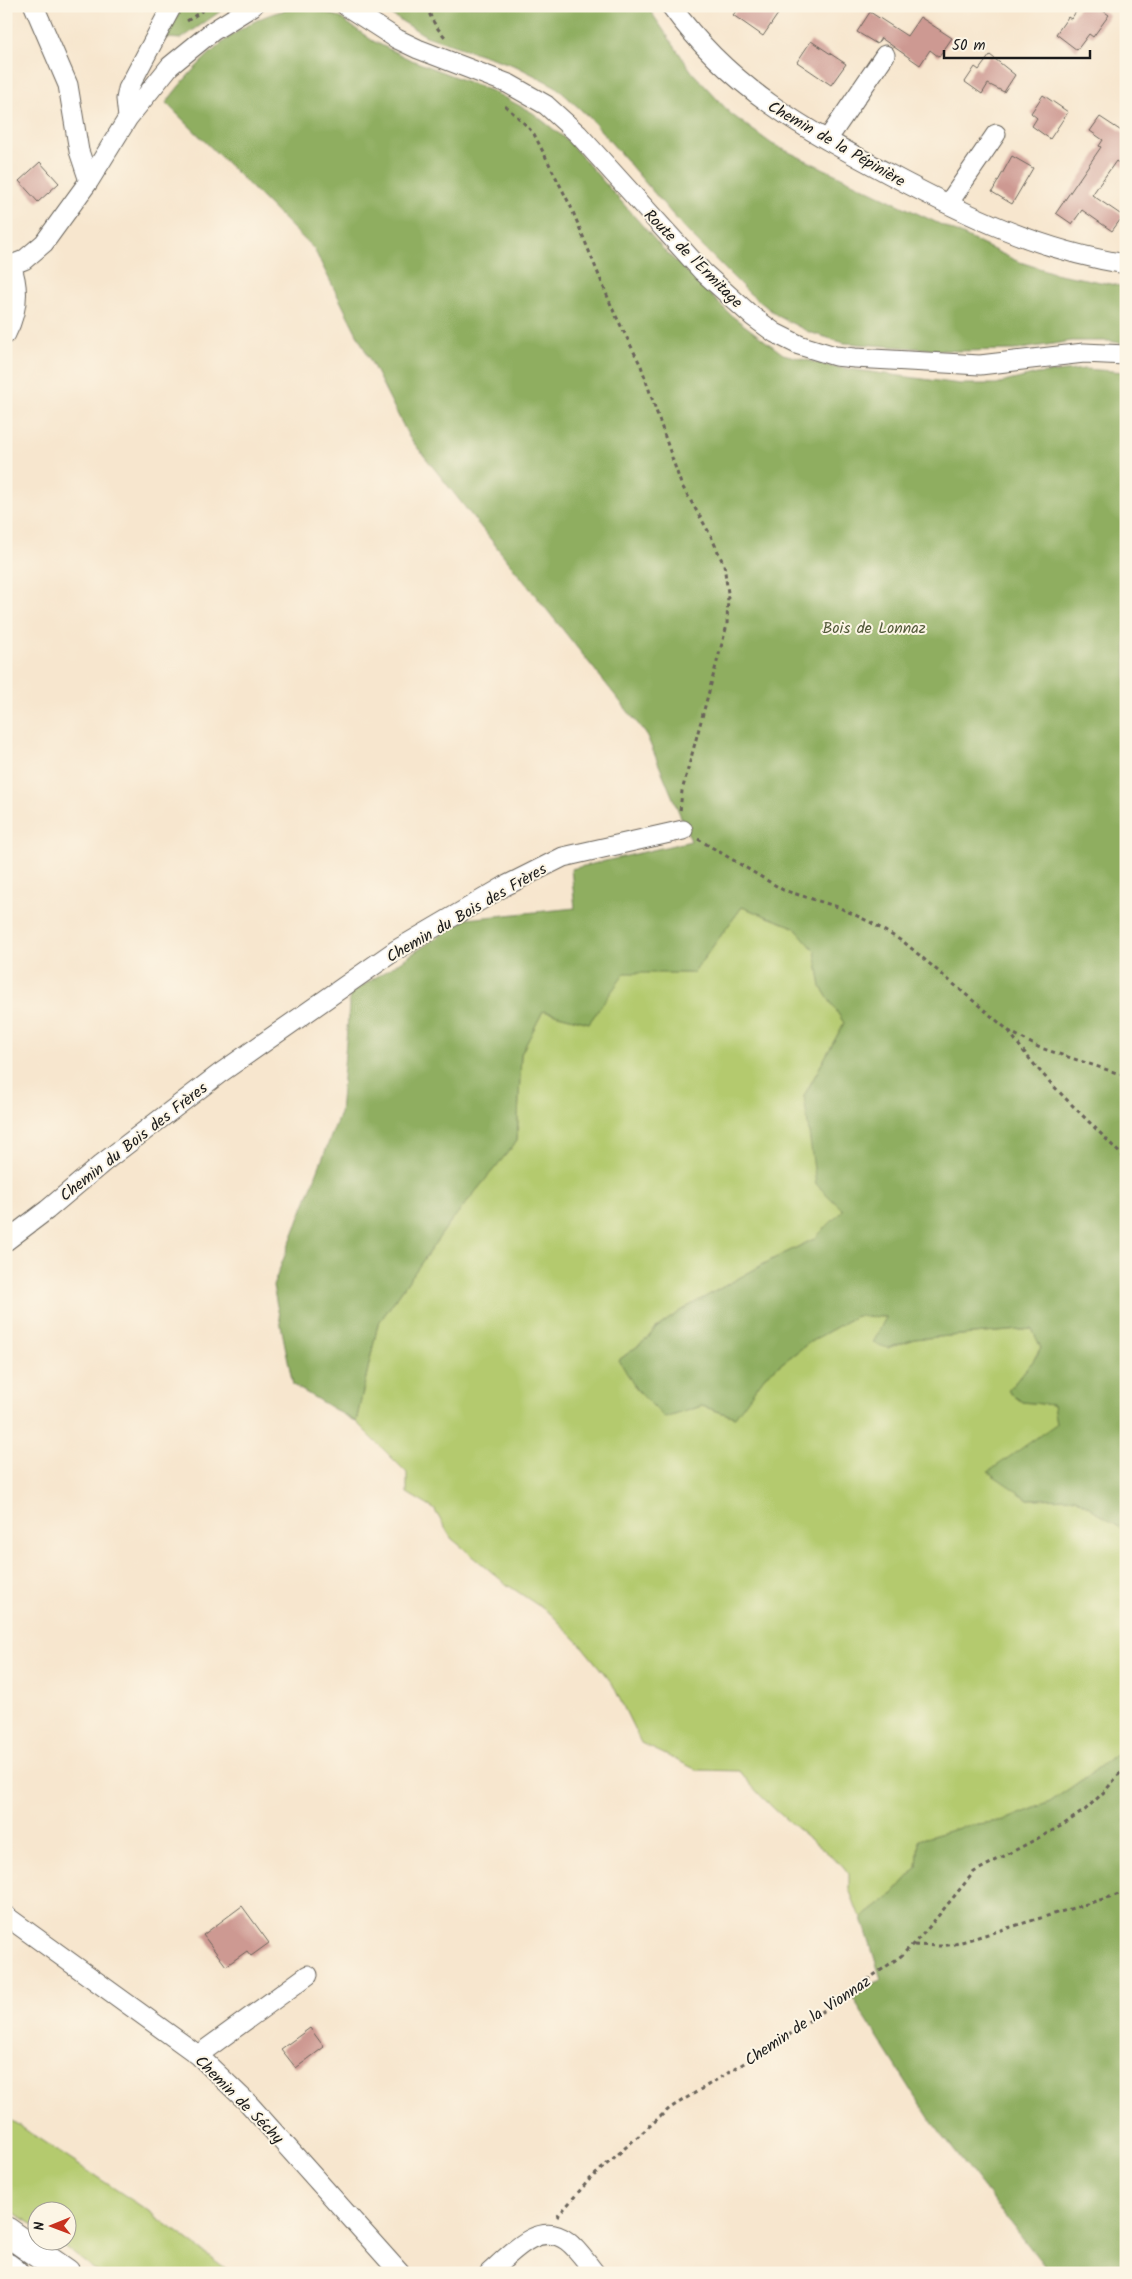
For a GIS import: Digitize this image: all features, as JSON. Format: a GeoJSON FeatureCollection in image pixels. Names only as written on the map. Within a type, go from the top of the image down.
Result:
{"type":"FeatureCollection","features":[{"type":"Feature","properties":{"kind":"highway"},"geometry":{"type":"LineString","coordinates":[[6,2231],[66,2273]]}},
{"type":"Feature","properties":{"kind":"highway"},"geometry":{"type":"LineString","coordinates":[[6,2268],[14,2273]]}},
{"type":"Feature","properties":{"kind":"street"},"geometry":{"type":"LineString","coordinates":[[34,6],[68,85],[79,151],[88,180]]}},
{"type":"Feature","properties":{"kind":"street"},"geometry":{"type":"LineString","coordinates":[[128,118],[126,99],[130,84],[172,6]]}},
{"type":"Feature","properties":{"kind":"street"},"geometry":{"type":"LineString","coordinates":[[6,334],[14,315],[17,295],[15,276],[9,266],[24,260],[44,243],[128,118],[170,66],[213,31],[253,6]]}},
{"type":"Feature","properties":{"kind":"street","name":"Route de l'Ermitage"},"geometry":{"type":"LineString","coordinates":[[346,6],[411,46],[509,84],[546,105],[578,134],[666,234],[710,278],[752,316],[775,333],[799,345],[816,351],[855,358],[980,365],[1084,353],[1126,355]]}},
{"type":"Feature","properties":{"kind":"street","name":"Chemin de la Pépinière"},"geometry":{"type":"LineString","coordinates":[[671,6],[701,44],[744,85],[786,116],[828,140],[984,222],[1042,245],[1126,264]]}},
{"type":"Feature","properties":{"kind":"street"},"geometry":{"type":"LineString","coordinates":[[828,140],[885,55]]}},
{"type":"Feature","properties":{"kind":"street"},"geometry":{"type":"LineString","coordinates":[[948,204],[996,134]]}},
{"type":"Feature","properties":{"kind":"street","name":"Chemin du Bois des Frères"},"geometry":{"type":"LineString","coordinates":[[6,1241],[47,1210],[104,1162],[219,1074],[396,950],[505,886],[563,858],[683,830]]}},
{"type":"Feature","properties":{"kind":"street","name":"Chemin de Séchy"},"geometry":{"type":"LineString","coordinates":[[6,1916],[198,2055],[248,2103],[400,2273]]}},
{"type":"Feature","properties":{"kind":"street"},"geometry":{"type":"LineString","coordinates":[[198,2055],[308,1975]]}},
{"type":"Feature","properties":{"kind":"street"},"geometry":{"type":"LineString","coordinates":[[489,2273],[532,2237],[550,2234],[566,2240],[595,2273]]}},
{"type":"Feature","properties":{"kind":"path"},"geometry":{"type":"LineString","coordinates":[[504,105],[534,134],[571,207],[614,310],[641,366],[681,484],[710,534],[724,565],[728,593],[727,625],[682,791],[679,811],[683,830],[784,890],[838,907],[870,922],[905,943],[1009,1031],[1038,1047],[1126,1076]]}},
{"type":"Feature","properties":{"kind":"path"},"geometry":{"type":"LineString","coordinates":[[1009,1031],[1025,1056],[1046,1080],[1126,1160]]}},
{"type":"Feature","properties":{"kind":"path","name":"Chemin de la Vionnaz"},"geometry":{"type":"LineString","coordinates":[[550,2234],[557,2216],[575,2195],[670,2108],[779,2042],[887,1966],[914,1945],[974,1872],[1060,1826],[1085,1810],[1105,1791],[1126,1766]]}},
{"type":"Feature","properties":{"kind":"path"},"geometry":{"type":"LineString","coordinates":[[914,1945],[941,1946],[955,1944],[1126,1892]]}},
{"type":"Feature","properties":{"kind":"green space"},"geometry":{"type":"Polygon","coordinates":[[[182,6],[228,6],[181,39],[167,38],[182,6]]]}},
{"type":"Feature","properties":{"kind":"green space"},"geometry":{"type":"Polygon","coordinates":[[[377,6],[647,6],[692,72],[731,114],[772,144],[1017,261],[1054,273],[1126,287],[1126,344],[1109,341],[1072,341],[1015,350],[956,351],[844,343],[809,332],[778,316],[749,293],[685,229],[590,118],[555,86],[516,66],[426,36],[377,6]]]}},
{"type":"Feature","properties":{"kind":"green space","name":"Bois de Lonnaz"},"geometry":{"type":"Polygon","coordinates":[[[290,9],[315,9],[339,17],[373,41],[409,59],[494,92],[533,113],[567,140],[663,249],[732,316],[783,354],[833,367],[960,384],[996,384],[1037,374],[1085,369],[1126,372],[1126,1532],[1076,1498],[1028,1499],[988,1472],[1056,1424],[1053,1405],[1022,1402],[1008,1391],[1033,1361],[1041,1348],[1032,1329],[914,1339],[888,1348],[873,1343],[886,1317],[856,1316],[810,1342],[765,1376],[735,1417],[702,1406],[665,1418],[636,1389],[619,1360],[647,1339],[655,1329],[680,1311],[773,1259],[814,1239],[843,1210],[816,1184],[804,1096],[844,1023],[821,987],[815,951],[794,927],[742,907],[693,973],[625,973],[589,1023],[543,1011],[521,1054],[517,1141],[448,1225],[378,1324],[356,1422],[293,1385],[273,1286],[340,1113],[350,994],[466,919],[575,908],[571,869],[691,841],[646,734],[409,437],[314,249],[166,103],[204,59],[235,33],[269,15],[290,9]]]}},
{"type":"Feature","properties":{"kind":"green space"},"geometry":{"type":"Polygon","coordinates":[[[742,907],[794,927],[816,951],[821,987],[844,1023],[804,1096],[843,1210],[814,1239],[773,1259],[680,1311],[655,1329],[647,1339],[619,1360],[665,1418],[702,1406],[734,1417],[765,1376],[810,1342],[856,1316],[886,1317],[888,1348],[914,1339],[1033,1329],[1041,1347],[1033,1361],[1008,1391],[1022,1402],[1053,1405],[1056,1424],[1028,1499],[1076,1498],[1126,1532],[1126,1746],[1050,1802],[1005,1820],[966,1826],[919,1840],[917,1867],[893,1894],[862,1918],[859,1915],[849,1889],[849,1874],[842,1865],[775,1810],[762,1798],[740,1771],[697,1770],[641,1743],[612,1683],[580,1644],[551,1614],[506,1584],[451,1538],[434,1509],[407,1493],[407,1473],[356,1422],[378,1324],[448,1225],[517,1141],[521,1054],[543,1011],[589,1023],[625,972],[693,973],[742,907]]]}},
{"type":"Feature","properties":{"kind":"green space"},"geometry":{"type":"Polygon","coordinates":[[[1126,1746],[1126,2273],[1050,2273],[931,2121],[853,1998],[881,1979],[862,1918],[893,1894],[917,1867],[919,1840],[966,1826],[1005,1820],[1050,1802],[1126,1746]]]}},
{"type":"Feature","properties":{"kind":"green space"},"geometry":{"type":"Polygon","coordinates":[[[6,2117],[150,2212],[232,2273],[99,2273],[71,2252],[78,2252],[78,2202],[28,2202],[28,2221],[6,2208],[6,2117]]]}},
{"type":"Feature","properties":{"kind":"building"},"geometry":{"type":"Polygon","coordinates":[[[740,6],[766,6],[778,14],[763,36],[733,15],[740,6]]]}},
{"type":"Feature","properties":{"kind":"building"},"geometry":{"type":"Polygon","coordinates":[[[1080,6],[1096,6],[1109,15],[1093,37],[1089,34],[1077,50],[1056,34],[1068,17],[1071,19],[1080,6]]]}},
{"type":"Feature","properties":{"kind":"building"},"geometry":{"type":"Polygon","coordinates":[[[870,12],[907,36],[920,17],[952,38],[939,57],[930,50],[920,65],[881,38],[877,44],[857,32],[870,12]]]}},
{"type":"Feature","properties":{"kind":"building"},"geometry":{"type":"Polygon","coordinates":[[[811,41],[846,64],[831,85],[797,62],[811,41]]]}},
{"type":"Feature","properties":{"kind":"building"},"geometry":{"type":"Polygon","coordinates":[[[990,55],[1015,75],[1004,92],[988,84],[982,94],[965,82],[975,67],[979,70],[990,55]]]}},
{"type":"Feature","properties":{"kind":"building"},"geometry":{"type":"Polygon","coordinates":[[[1043,95],[1068,112],[1050,139],[1032,126],[1037,118],[1031,113],[1043,95]]]}},
{"type":"Feature","properties":{"kind":"building"},"geometry":{"type":"Polygon","coordinates":[[[1100,117],[1126,134],[1126,168],[1116,161],[1092,195],[1123,216],[1112,231],[1082,210],[1072,224],[1056,213],[1101,147],[1099,146],[1103,140],[1090,131],[1100,117]]]}},
{"type":"Feature","properties":{"kind":"building"},"geometry":{"type":"Polygon","coordinates":[[[1012,156],[1033,168],[1012,204],[992,192],[1012,156]]]}},
{"type":"Feature","properties":{"kind":"building"},"geometry":{"type":"Polygon","coordinates":[[[40,162],[59,183],[38,202],[19,181],[40,162]]]}},
{"type":"Feature","properties":{"kind":"building"},"geometry":{"type":"Polygon","coordinates":[[[242,1906],[269,1943],[251,1956],[247,1951],[226,1966],[203,1935],[242,1906]]]}},
{"type":"Feature","properties":{"kind":"building"},"geometry":{"type":"Polygon","coordinates":[[[310,2028],[324,2047],[296,2068],[281,2049],[310,2028]]]}}]}
